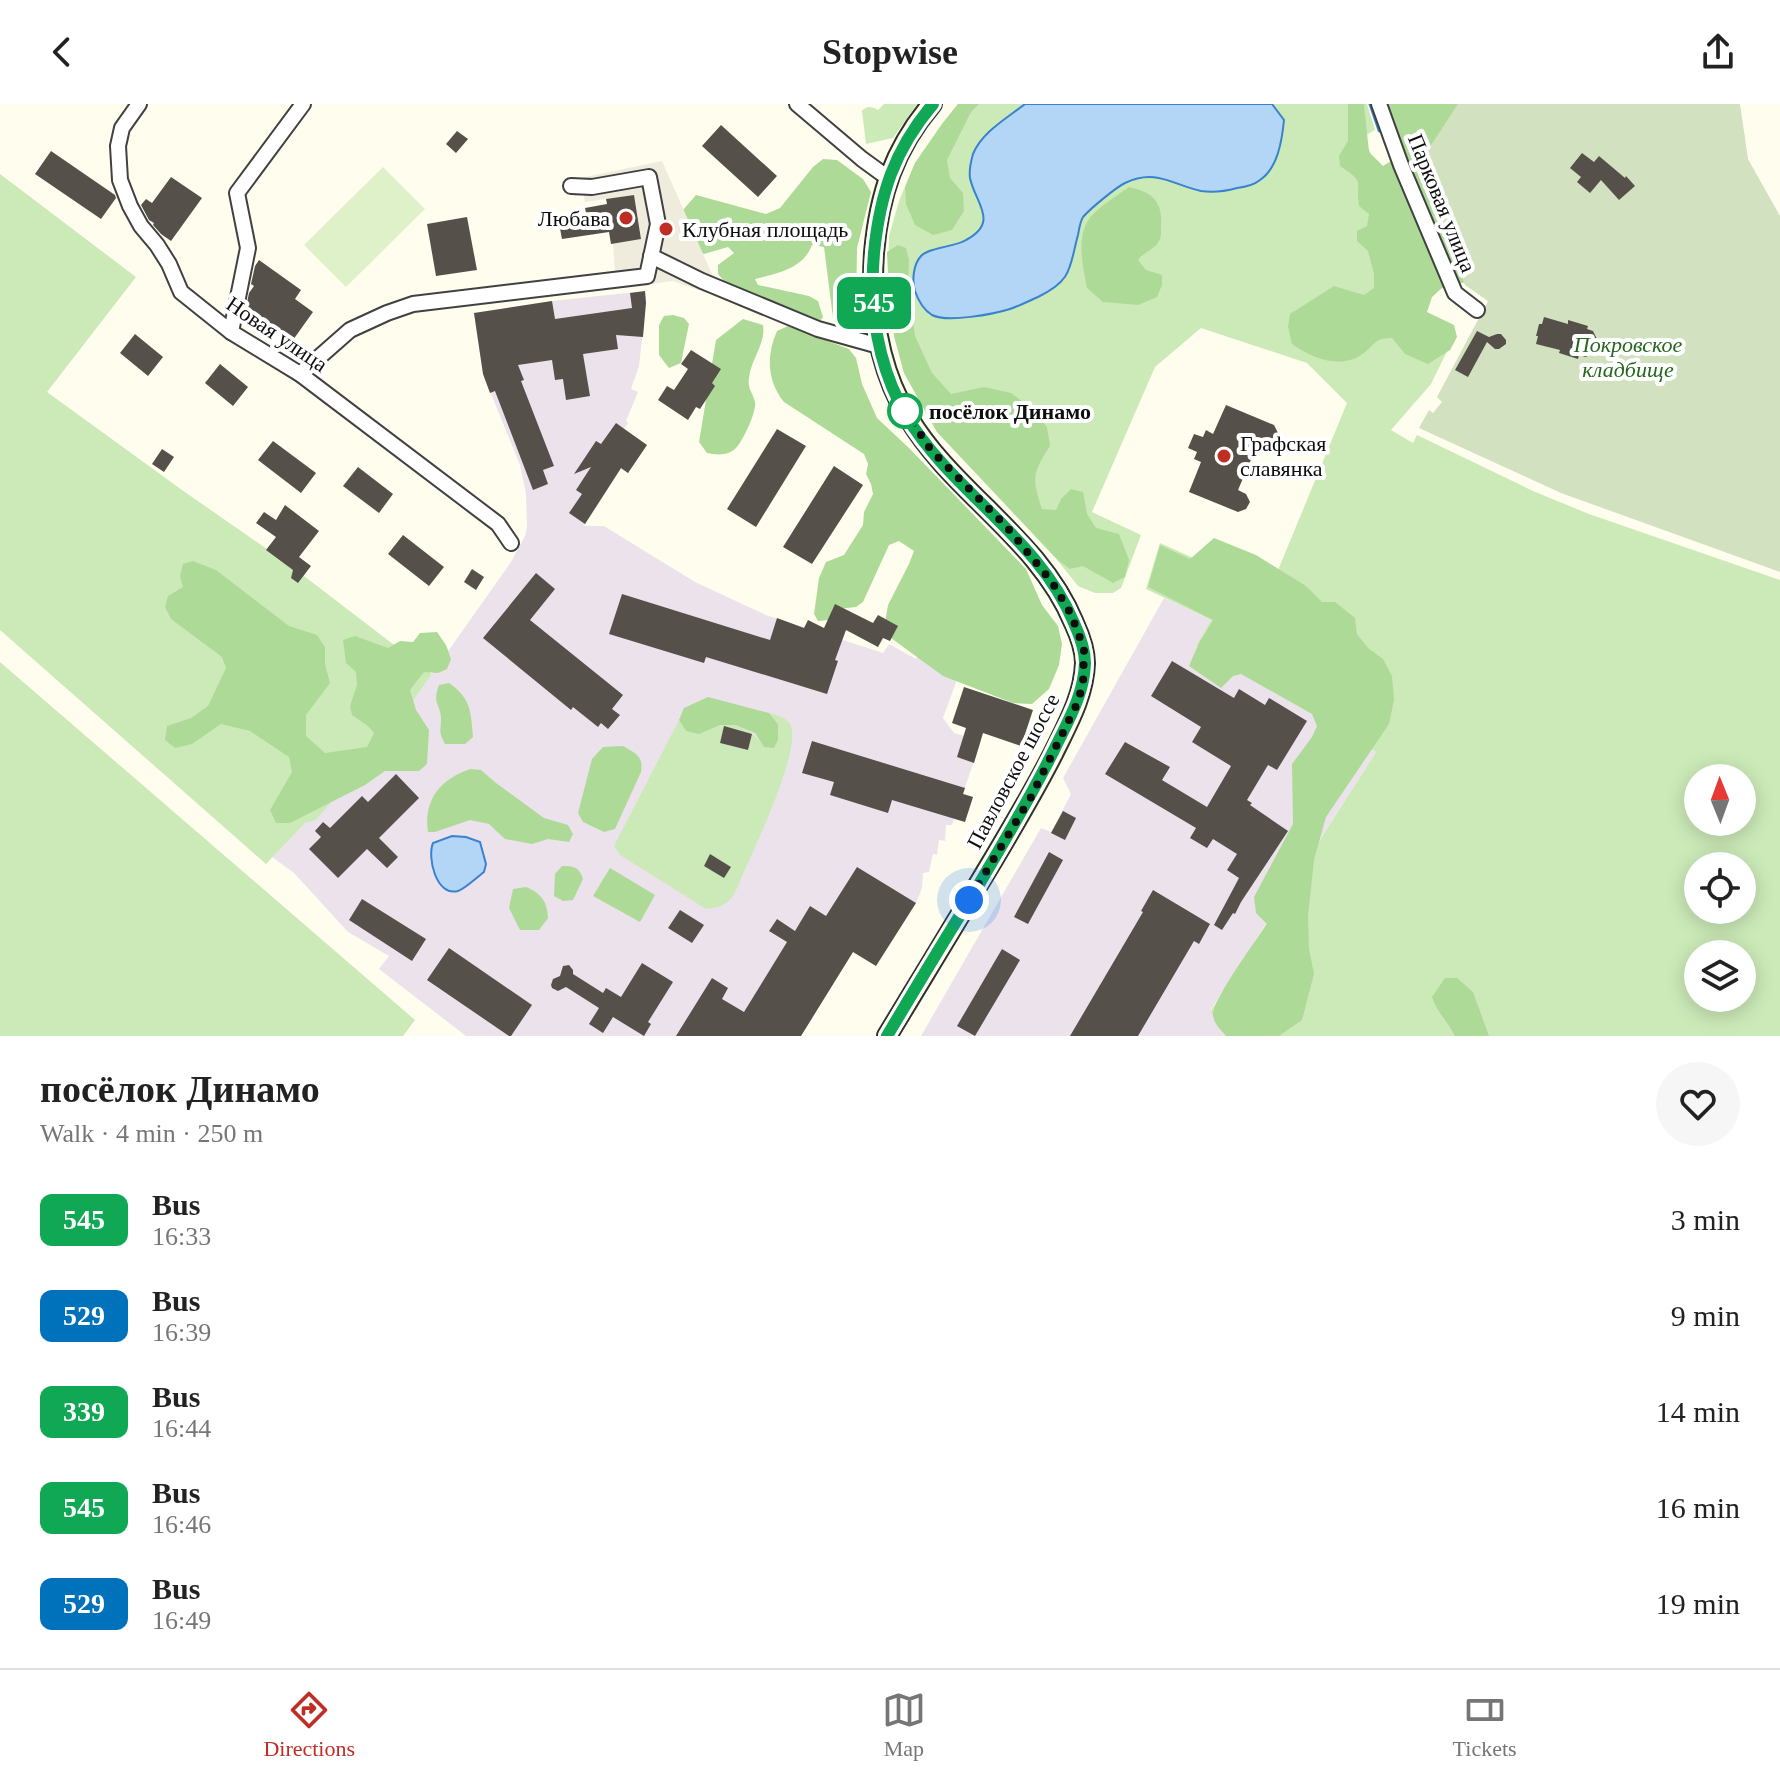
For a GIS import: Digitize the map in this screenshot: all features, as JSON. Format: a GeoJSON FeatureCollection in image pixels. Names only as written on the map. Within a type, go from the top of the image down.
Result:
{"type":"FeatureCollection","features":[{"type":"Feature","properties":{"kind":"main road","name":"Павловское шоссе"},"geometry":{"type":"LineString","coordinates":[[887,1036],[1037,786],[1077,704],[1085,662],[1084,649],[1071,614],[1052,582],[1006,526],[931,450],[907,416],[887,375],[879,346],[873,274],[877,224],[888,178],[901,149],[932,104]]}},
{"type":"Feature","properties":{"kind":"street","name":"Новая улица"},"geometry":{"type":"LineString","coordinates":[[139,104],[122,128],[118,146],[120,180],[130,206],[169,264],[181,292],[231,332],[300,374],[498,524],[511,543]]}},
{"type":"Feature","properties":{"kind":"street"},"geometry":{"type":"LineString","coordinates":[[231,332],[248,248],[237,193],[303,104]]}},
{"type":"Feature","properties":{"kind":"street"},"geometry":{"type":"LineString","coordinates":[[797,104],[888,178]]}},
{"type":"Feature","properties":{"kind":"street","name":"Парковая улица"},"geometry":{"type":"LineString","coordinates":[[1379,104],[1455,293],[1477,310]]}},
{"type":"Feature","properties":{"kind":"street"},"geometry":{"type":"LineString","coordinates":[[300,374],[350,330],[413,304],[647,276],[658,224],[649,177],[592,187],[571,186]]}},
{"type":"Feature","properties":{"kind":"street"},"geometry":{"type":"LineString","coordinates":[[651,256],[702,281],[818,329],[879,346]]}},
{"type":"Feature","properties":{"kind":"shaded area","name":"Клубная площадь"},"geometry":{"type":"Polygon","coordinates":[[[662,161],[712,274],[706,293],[673,281],[616,289],[613,243],[641,238],[634,195],[585,202],[580,178],[662,161]]]}},
{"type":"Feature","properties":{"kind":"shaded area"},"geometry":{"type":"Polygon","coordinates":[[[645,291],[639,366],[631,389],[638,392],[624,429],[647,445],[628,473],[621,469],[584,526],[604,526],[695,582],[766,615],[883,653],[889,644],[916,659],[919,654],[959,674],[943,718],[954,733],[981,741],[963,793],[973,797],[965,822],[954,819],[952,825],[946,825],[945,841],[939,840],[937,855],[933,854],[929,872],[923,873],[922,888],[916,903],[876,966],[853,952],[801,1036],[466,1036],[379,969],[389,956],[348,932],[294,873],[272,857],[388,736],[511,562],[525,536],[526,494],[520,465],[483,374],[474,313],[645,291]]]}},
{"type":"Feature","properties":{"kind":"shaded area"},"geometry":{"type":"Polygon","coordinates":[[[1164,598],[1211,620],[1196,646],[1376,752],[1210,1011],[1241,1036],[921,1036],[1041,828],[1051,832],[1071,794],[1063,778],[1164,598]]]}},
{"type":"Feature","properties":{"kind":"green space"},"geometry":{"type":"Polygon","coordinates":[[[884,104],[917,104],[893,138],[866,144],[862,111],[870,107],[878,110],[884,104]]]}},
{"type":"Feature","properties":{"kind":"green space"},"geometry":{"type":"Polygon","coordinates":[[[958,104],[1367,104],[1375,130],[1364,136],[1424,314],[1456,333],[1431,384],[1391,430],[1413,443],[1417,435],[1533,491],[1589,514],[1780,580],[1780,1036],[1241,1036],[1210,1012],[1376,752],[1196,646],[1211,620],[1146,589],[1160,543],[1269,592],[1347,403],[1307,363],[1201,328],[1155,367],[1092,512],[1141,535],[1121,588],[1113,593],[1095,593],[1078,586],[937,432],[904,373],[894,336],[888,274],[889,236],[915,163],[958,104]]]}},
{"type":"Feature","properties":{"kind":"green space"},"geometry":{"type":"Polygon","coordinates":[[[958,104],[979,104],[971,112],[947,160],[950,178],[963,193],[964,211],[952,230],[933,235],[915,225],[906,204],[905,187],[915,163],[958,104]]]}},
{"type":"Feature","properties":{"kind":"green space"},"geometry":{"type":"Polygon","coordinates":[[[1348,104],[1364,104],[1369,152],[1383,166],[1391,161],[1391,148],[1378,104],[1545,104],[1482,278],[1442,288],[1432,297],[1427,312],[1454,325],[1457,337],[1450,350],[1428,364],[1405,354],[1392,338],[1378,340],[1355,358],[1337,362],[1318,358],[1292,344],[1288,327],[1290,314],[1334,286],[1364,295],[1374,288],[1368,251],[1357,241],[1357,231],[1367,226],[1369,214],[1359,206],[1357,180],[1340,166],[1339,156],[1348,141],[1348,104]]]}},
{"type":"Feature","properties":{"kind":"green space","name":"Покровское кладбище"},"geometry":{"type":"Polygon","coordinates":[[[1458,104],[1740,104],[1748,159],[1780,216],[1780,572],[1561,493],[1419,428],[1429,410],[1433,413],[1442,402],[1437,397],[1488,301],[1465,285],[1416,168],[1458,104]]]}},
{"type":"Feature","properties":{"kind":"green space"},"geometry":{"type":"Polygon","coordinates":[[[823,159],[837,160],[863,179],[871,192],[857,248],[856,313],[851,321],[841,323],[833,318],[824,247],[812,245],[796,265],[755,279],[758,285],[809,296],[818,301],[823,317],[816,326],[730,288],[718,274],[718,265],[734,253],[728,247],[704,254],[685,243],[683,210],[696,195],[766,214],[780,208],[823,159]]]}},
{"type":"Feature","properties":{"kind":"green space"},"geometry":{"type":"Polygon","coordinates":[[[383,167],[425,209],[346,287],[304,245],[383,167]]]}},
{"type":"Feature","properties":{"kind":"green space"},"geometry":{"type":"Polygon","coordinates":[[[0,174],[136,277],[47,392],[287,563],[432,674],[388,736],[316,820],[305,823],[266,864],[0,630],[0,174]]]}},
{"type":"Feature","properties":{"kind":"green space"},"geometry":{"type":"Polygon","coordinates":[[[1129,187],[1150,195],[1158,204],[1161,217],[1159,242],[1138,260],[1146,270],[1162,275],[1162,285],[1157,297],[1138,305],[1103,302],[1087,288],[1082,253],[1083,235],[1089,219],[1129,187]]]}},
{"type":"Feature","properties":{"kind":"green space"},"geometry":{"type":"Polygon","coordinates":[[[898,245],[906,248],[915,336],[932,373],[951,394],[984,387],[1011,393],[1031,408],[1047,427],[1050,446],[1036,476],[1036,490],[1042,509],[1056,510],[1071,489],[1083,492],[1087,514],[1096,528],[1119,534],[1129,560],[1125,577],[1113,583],[1083,566],[1070,569],[1059,561],[937,432],[904,373],[894,336],[887,252],[898,245]]]}},
{"type":"Feature","properties":{"kind":"green space"},"geometry":{"type":"Polygon","coordinates":[[[664,316],[684,318],[689,324],[681,363],[669,368],[659,355],[659,325],[664,316]]]}},
{"type":"Feature","properties":{"kind":"green space"},"geometry":{"type":"Polygon","coordinates":[[[743,319],[763,325],[762,339],[750,371],[749,388],[755,402],[754,412],[746,433],[733,451],[726,454],[707,453],[699,442],[716,340],[743,319]]]}},
{"type":"Feature","properties":{"kind":"green space"},"geometry":{"type":"Polygon","coordinates":[[[788,326],[849,349],[856,358],[862,384],[877,418],[1026,569],[1042,605],[1058,626],[1062,644],[1059,665],[1049,689],[1032,704],[1013,703],[943,676],[891,638],[885,623],[888,605],[914,551],[899,541],[889,545],[863,602],[856,607],[837,609],[829,620],[818,621],[814,614],[819,578],[826,562],[844,555],[863,525],[864,512],[873,494],[866,474],[868,464],[864,454],[784,402],[778,394],[771,377],[771,350],[777,331],[788,326]]]}},
{"type":"Feature","properties":{"kind":"green space"},"geometry":{"type":"Polygon","coordinates":[[[1214,538],[1256,555],[1306,586],[1322,602],[1335,602],[1355,618],[1357,634],[1368,648],[1383,659],[1392,676],[1394,700],[1389,724],[1326,817],[1314,860],[1308,916],[1309,949],[1314,974],[1302,1020],[1279,1036],[1226,1036],[1213,1014],[1228,983],[1267,924],[1256,913],[1254,897],[1293,824],[1292,764],[1317,726],[1312,714],[1241,674],[1233,676],[1221,688],[1189,666],[1213,620],[1148,587],[1160,545],[1190,559],[1214,538]]]}},
{"type":"Feature","properties":{"kind":"green space"},"geometry":{"type":"Polygon","coordinates":[[[193,561],[216,570],[289,626],[317,635],[325,647],[330,683],[306,715],[306,736],[325,753],[367,747],[374,733],[352,715],[350,706],[357,685],[356,672],[346,663],[343,640],[355,636],[388,648],[400,641],[413,642],[420,633],[437,632],[451,659],[447,669],[438,673],[424,672],[410,690],[416,710],[429,730],[427,764],[419,771],[385,771],[365,785],[290,823],[276,823],[270,810],[292,772],[289,757],[250,731],[221,724],[192,744],[175,748],[165,740],[167,726],[191,718],[208,706],[226,668],[222,657],[171,619],[165,607],[168,596],[183,587],[180,576],[183,564],[193,561]]]}},
{"type":"Feature","properties":{"kind":"green space"},"geometry":{"type":"Polygon","coordinates":[[[0,662],[415,1020],[403,1036],[0,1036],[0,662]]]}},
{"type":"Feature","properties":{"kind":"green space"},"geometry":{"type":"Polygon","coordinates":[[[449,683],[462,694],[470,713],[473,737],[465,744],[445,744],[441,733],[436,696],[439,685],[449,683]]]}},
{"type":"Feature","properties":{"kind":"green space"},"geometry":{"type":"Polygon","coordinates":[[[708,697],[769,713],[778,724],[778,740],[774,748],[764,747],[755,733],[736,725],[720,725],[699,734],[686,731],[679,720],[684,708],[708,697]]]}},
{"type":"Feature","properties":{"kind":"green space"},"geometry":{"type":"Polygon","coordinates":[[[769,713],[790,724],[790,753],[768,818],[738,887],[727,903],[706,909],[620,855],[614,846],[679,720],[686,731],[692,732],[732,724],[739,726],[750,732],[755,736],[764,747],[778,724],[769,713]],[[724,727],[720,743],[748,750],[752,734],[724,727]]]}},
{"type":"Feature","properties":{"kind":"green space"},"geometry":{"type":"Polygon","coordinates":[[[623,746],[640,759],[641,772],[615,829],[604,832],[583,822],[578,813],[592,759],[603,747],[623,746]]]}},
{"type":"Feature","properties":{"kind":"green space"},"geometry":{"type":"Polygon","coordinates":[[[471,769],[481,770],[544,818],[568,825],[573,834],[569,842],[548,839],[532,844],[505,839],[489,824],[470,820],[428,832],[428,810],[436,792],[451,778],[471,769]]]}},
{"type":"Feature","properties":{"kind":"green space"},"geometry":{"type":"Polygon","coordinates":[[[562,866],[576,868],[583,879],[573,900],[563,901],[554,896],[555,874],[562,866]]]}},
{"type":"Feature","properties":{"kind":"green space"},"geometry":{"type":"Polygon","coordinates":[[[610,868],[655,895],[640,922],[593,896],[610,868]]]}},
{"type":"Feature","properties":{"kind":"green space"},"geometry":{"type":"Polygon","coordinates":[[[526,887],[543,899],[546,907],[548,918],[539,930],[520,930],[509,908],[513,889],[526,887]]]}},
{"type":"Feature","properties":{"kind":"green space"},"geometry":{"type":"Polygon","coordinates":[[[1445,978],[1457,978],[1473,992],[1489,1036],[1455,1036],[1432,997],[1445,978]]]}},
{"type":"Feature","properties":{"kind":"water"},"geometry":{"type":"Polygon","coordinates":[[[1025,104],[1272,104],[1284,120],[1275,161],[1266,175],[1255,183],[1210,192],[1155,177],[1125,183],[1083,217],[1068,272],[1058,285],[1038,297],[993,313],[959,318],[932,315],[915,291],[913,277],[916,264],[925,253],[961,242],[982,226],[983,212],[970,178],[973,154],[989,132],[1025,104]]]}},
{"type":"Feature","properties":{"kind":"water"},"geometry":{"type":"Polygon","coordinates":[[[452,836],[480,842],[486,864],[484,872],[458,891],[450,891],[439,882],[431,857],[433,843],[452,836]]]}},
{"type":"Feature","properties":{"kind":"building"},"geometry":{"type":"Polygon","coordinates":[[[721,125],[777,176],[758,197],[702,146],[721,125]]]}},
{"type":"Feature","properties":{"kind":"building"},"geometry":{"type":"Polygon","coordinates":[[[457,131],[468,139],[456,153],[446,144],[457,131]]]}},
{"type":"Feature","properties":{"kind":"building"},"geometry":{"type":"Polygon","coordinates":[[[51,151],[115,195],[101,219],[35,174],[51,151]]]}},
{"type":"Feature","properties":{"kind":"building"},"geometry":{"type":"Polygon","coordinates":[[[1582,153],[1594,162],[1599,156],[1635,186],[1619,200],[1601,180],[1590,193],[1577,182],[1581,177],[1570,168],[1582,153]]]}},
{"type":"Feature","properties":{"kind":"building"},"geometry":{"type":"Polygon","coordinates":[[[171,177],[202,198],[171,241],[153,225],[141,205],[146,199],[152,203],[171,177]]]}},
{"type":"Feature","properties":{"kind":"building"},"geometry":{"type":"Polygon","coordinates":[[[634,195],[641,239],[611,244],[609,232],[562,239],[558,218],[586,213],[585,208],[607,204],[606,199],[634,195]]]}},
{"type":"Feature","properties":{"kind":"building"},"geometry":{"type":"Polygon","coordinates":[[[467,217],[477,270],[436,276],[427,224],[467,217]]]}},
{"type":"Feature","properties":{"kind":"building"},"geometry":{"type":"Polygon","coordinates":[[[259,260],[301,290],[295,299],[313,312],[293,340],[246,307],[259,260]]]}},
{"type":"Feature","properties":{"kind":"building"},"geometry":{"type":"Polygon","coordinates":[[[645,291],[643,337],[616,335],[618,349],[583,354],[590,396],[566,400],[563,379],[555,380],[552,360],[518,365],[524,380],[521,381],[554,466],[543,470],[548,484],[533,490],[495,391],[490,393],[483,374],[474,313],[552,301],[555,319],[632,308],[630,293],[645,291]]]}},
{"type":"Feature","properties":{"kind":"building"},"geometry":{"type":"Polygon","coordinates":[[[1544,317],[1588,326],[1587,329],[1593,331],[1598,341],[1597,349],[1586,357],[1579,355],[1578,359],[1559,353],[1560,350],[1536,344],[1539,324],[1542,324],[1544,317]]]}},
{"type":"Feature","properties":{"kind":"building"},"geometry":{"type":"Polygon","coordinates":[[[1477,331],[1489,337],[1501,334],[1506,344],[1495,349],[1487,342],[1468,377],[1455,370],[1477,331]]]}},
{"type":"Feature","properties":{"kind":"building"},"geometry":{"type":"Polygon","coordinates":[[[135,334],[163,357],[148,376],[120,353],[135,334]]]}},
{"type":"Feature","properties":{"kind":"building"},"geometry":{"type":"Polygon","coordinates":[[[691,350],[721,369],[712,383],[715,386],[700,409],[696,407],[688,420],[658,400],[667,386],[674,390],[688,369],[681,364],[691,350]]]}},
{"type":"Feature","properties":{"kind":"building"},"geometry":{"type":"Polygon","coordinates":[[[220,364],[248,387],[233,406],[205,383],[220,364]]]}},
{"type":"Feature","properties":{"kind":"building","name":"Графская славянка"},"geometry":{"type":"Polygon","coordinates":[[[1226,405],[1274,425],[1278,433],[1275,441],[1266,444],[1259,441],[1238,490],[1246,494],[1250,502],[1246,509],[1238,512],[1189,492],[1201,462],[1194,459],[1197,452],[1188,448],[1194,434],[1203,437],[1206,430],[1213,434],[1226,405]]]}},
{"type":"Feature","properties":{"kind":"building"},"geometry":{"type":"Polygon","coordinates":[[[616,423],[647,445],[628,473],[621,468],[585,524],[569,513],[582,494],[576,490],[591,467],[574,474],[596,441],[601,444],[616,423]]]}},
{"type":"Feature","properties":{"kind":"building"},"geometry":{"type":"Polygon","coordinates":[[[777,429],[806,446],[756,527],[727,509],[777,429]]]}},
{"type":"Feature","properties":{"kind":"building"},"geometry":{"type":"Polygon","coordinates":[[[273,441],[316,473],[301,493],[258,460],[273,441]]]}},
{"type":"Feature","properties":{"kind":"building"},"geometry":{"type":"Polygon","coordinates":[[[162,449],[174,457],[164,472],[152,464],[162,449]]]}},
{"type":"Feature","properties":{"kind":"building"},"geometry":{"type":"Polygon","coordinates":[[[834,466],[863,485],[812,564],[783,547],[834,466]]]}},
{"type":"Feature","properties":{"kind":"building"},"geometry":{"type":"Polygon","coordinates":[[[358,467],[393,494],[379,513],[343,486],[358,467]]]}},
{"type":"Feature","properties":{"kind":"building"},"geometry":{"type":"Polygon","coordinates":[[[285,505],[319,531],[299,557],[311,566],[298,583],[291,578],[293,570],[266,550],[276,537],[256,523],[264,512],[276,520],[285,505]]]}},
{"type":"Feature","properties":{"kind":"building"},"geometry":{"type":"Polygon","coordinates":[[[403,535],[444,567],[429,586],[388,554],[403,535]]]}},
{"type":"Feature","properties":{"kind":"building"},"geometry":{"type":"Polygon","coordinates":[[[472,569],[484,577],[476,590],[464,582],[472,569]]]}},
{"type":"Feature","properties":{"kind":"building"},"geometry":{"type":"Polygon","coordinates":[[[536,573],[555,589],[530,620],[623,695],[612,709],[620,715],[608,729],[601,723],[598,727],[573,707],[571,710],[483,638],[536,573]]]}},
{"type":"Feature","properties":{"kind":"building"},"geometry":{"type":"Polygon","coordinates":[[[622,594],[770,640],[777,618],[804,628],[808,620],[824,628],[835,604],[873,623],[878,615],[898,626],[890,641],[883,638],[878,647],[846,630],[827,694],[706,657],[704,663],[609,634],[622,594]]]}},
{"type":"Feature","properties":{"kind":"building"},"geometry":{"type":"Polygon","coordinates":[[[1172,661],[1234,698],[1239,689],[1265,705],[1269,698],[1307,721],[1277,770],[1268,765],[1247,800],[1288,831],[1222,930],[1214,925],[1239,878],[1227,870],[1237,854],[1213,839],[1207,848],[1190,838],[1196,828],[1105,774],[1125,742],[1170,767],[1162,780],[1207,807],[1231,766],[1192,742],[1201,727],[1151,696],[1172,661]]]}},
{"type":"Feature","properties":{"kind":"building"},"geometry":{"type":"Polygon","coordinates":[[[964,687],[1033,710],[1021,746],[983,733],[974,763],[957,757],[966,728],[952,723],[964,687]]]}},
{"type":"Feature","properties":{"kind":"building"},"geometry":{"type":"Polygon","coordinates":[[[724,726],[752,734],[748,750],[720,743],[724,726]]]}},
{"type":"Feature","properties":{"kind":"building"},"geometry":{"type":"Polygon","coordinates":[[[812,741],[965,788],[963,794],[973,797],[965,822],[892,800],[888,813],[830,795],[834,782],[802,773],[812,741]]]}},
{"type":"Feature","properties":{"kind":"building"},"geometry":{"type":"Polygon","coordinates":[[[396,774],[419,798],[379,838],[398,857],[387,868],[367,849],[338,878],[309,849],[321,837],[315,831],[323,822],[330,828],[362,796],[368,802],[396,774]]]}},
{"type":"Feature","properties":{"kind":"building"},"geometry":{"type":"Polygon","coordinates":[[[1063,811],[1076,818],[1065,840],[1051,833],[1063,811]]]}},
{"type":"Feature","properties":{"kind":"building"},"geometry":{"type":"Polygon","coordinates":[[[1049,852],[1063,860],[1028,924],[1014,917],[1049,852]]]}},
{"type":"Feature","properties":{"kind":"building"},"geometry":{"type":"Polygon","coordinates":[[[710,854],[731,867],[724,878],[704,866],[710,854]]]}},
{"type":"Feature","properties":{"kind":"building"},"geometry":{"type":"Polygon","coordinates":[[[857,867],[916,903],[876,966],[853,952],[801,1036],[676,1036],[712,978],[728,988],[722,999],[744,1012],[787,942],[769,931],[777,919],[795,931],[810,906],[826,916],[857,867]]]}},
{"type":"Feature","properties":{"kind":"building"},"geometry":{"type":"Polygon","coordinates":[[[1153,890],[1210,924],[1199,944],[1194,941],[1138,1036],[1070,1036],[1143,912],[1153,890]]]}},
{"type":"Feature","properties":{"kind":"building"},"geometry":{"type":"Polygon","coordinates":[[[362,899],[426,939],[412,961],[349,920],[362,899]]]}},
{"type":"Feature","properties":{"kind":"building"},"geometry":{"type":"Polygon","coordinates":[[[680,910],[704,925],[692,943],[668,928],[680,910]]]}},
{"type":"Feature","properties":{"kind":"building"},"geometry":{"type":"Polygon","coordinates":[[[449,948],[532,1005],[511,1036],[427,980],[449,948]]]}},
{"type":"Feature","properties":{"kind":"building"},"geometry":{"type":"Polygon","coordinates":[[[1002,949],[1020,960],[975,1036],[957,1026],[1002,949]]]}},
{"type":"Feature","properties":{"kind":"building"},"geometry":{"type":"Polygon","coordinates":[[[642,963],[673,982],[648,1022],[651,1024],[644,1036],[613,1017],[603,1033],[589,1024],[599,1008],[566,987],[558,991],[551,985],[553,979],[560,976],[563,966],[569,965],[573,974],[603,993],[606,988],[621,997],[642,963]]]}},
{"type":"Feature","properties":{"kind":"waterway"},"geometry":{"type":"LineString","coordinates":[[1371,104],[1380,130]]}},
{"type":"Feature","properties":{"kind":"bus line","name":"545"},"geometry":{"type":"LineString","coordinates":[[887,1036],[1037,786],[1077,704],[1085,662],[1084,649],[1071,614],[1052,582],[1006,526],[931,450],[907,416],[887,375],[879,346],[873,274],[877,224],[888,178],[901,149],[933,104]]}},
{"type":"Feature","properties":{"kind":"place","name":"Любава"},"geometry":{"type":"Point","coordinates":[626,218]}},
{"type":"Feature","properties":{"kind":"place","name":"Клубная площадь"},"geometry":{"type":"Point","coordinates":[666,229]}},
{"type":"Feature","properties":{"kind":"place","name":"посёлок Динамо"},"geometry":{"type":"Point","coordinates":[905,411]}},
{"type":"Feature","properties":{"kind":"place","name":"Графская славянка"},"geometry":{"type":"Point","coordinates":[1224,456]}},
{"type":"Feature","properties":{"kind":"route"},"geometry":{"type":"LineString","coordinates":[[905,411],[931,450],[1031,554],[1071,614],[1084,649],[1083,684],[1077,704],[1031,797],[969,900]]}}]}
